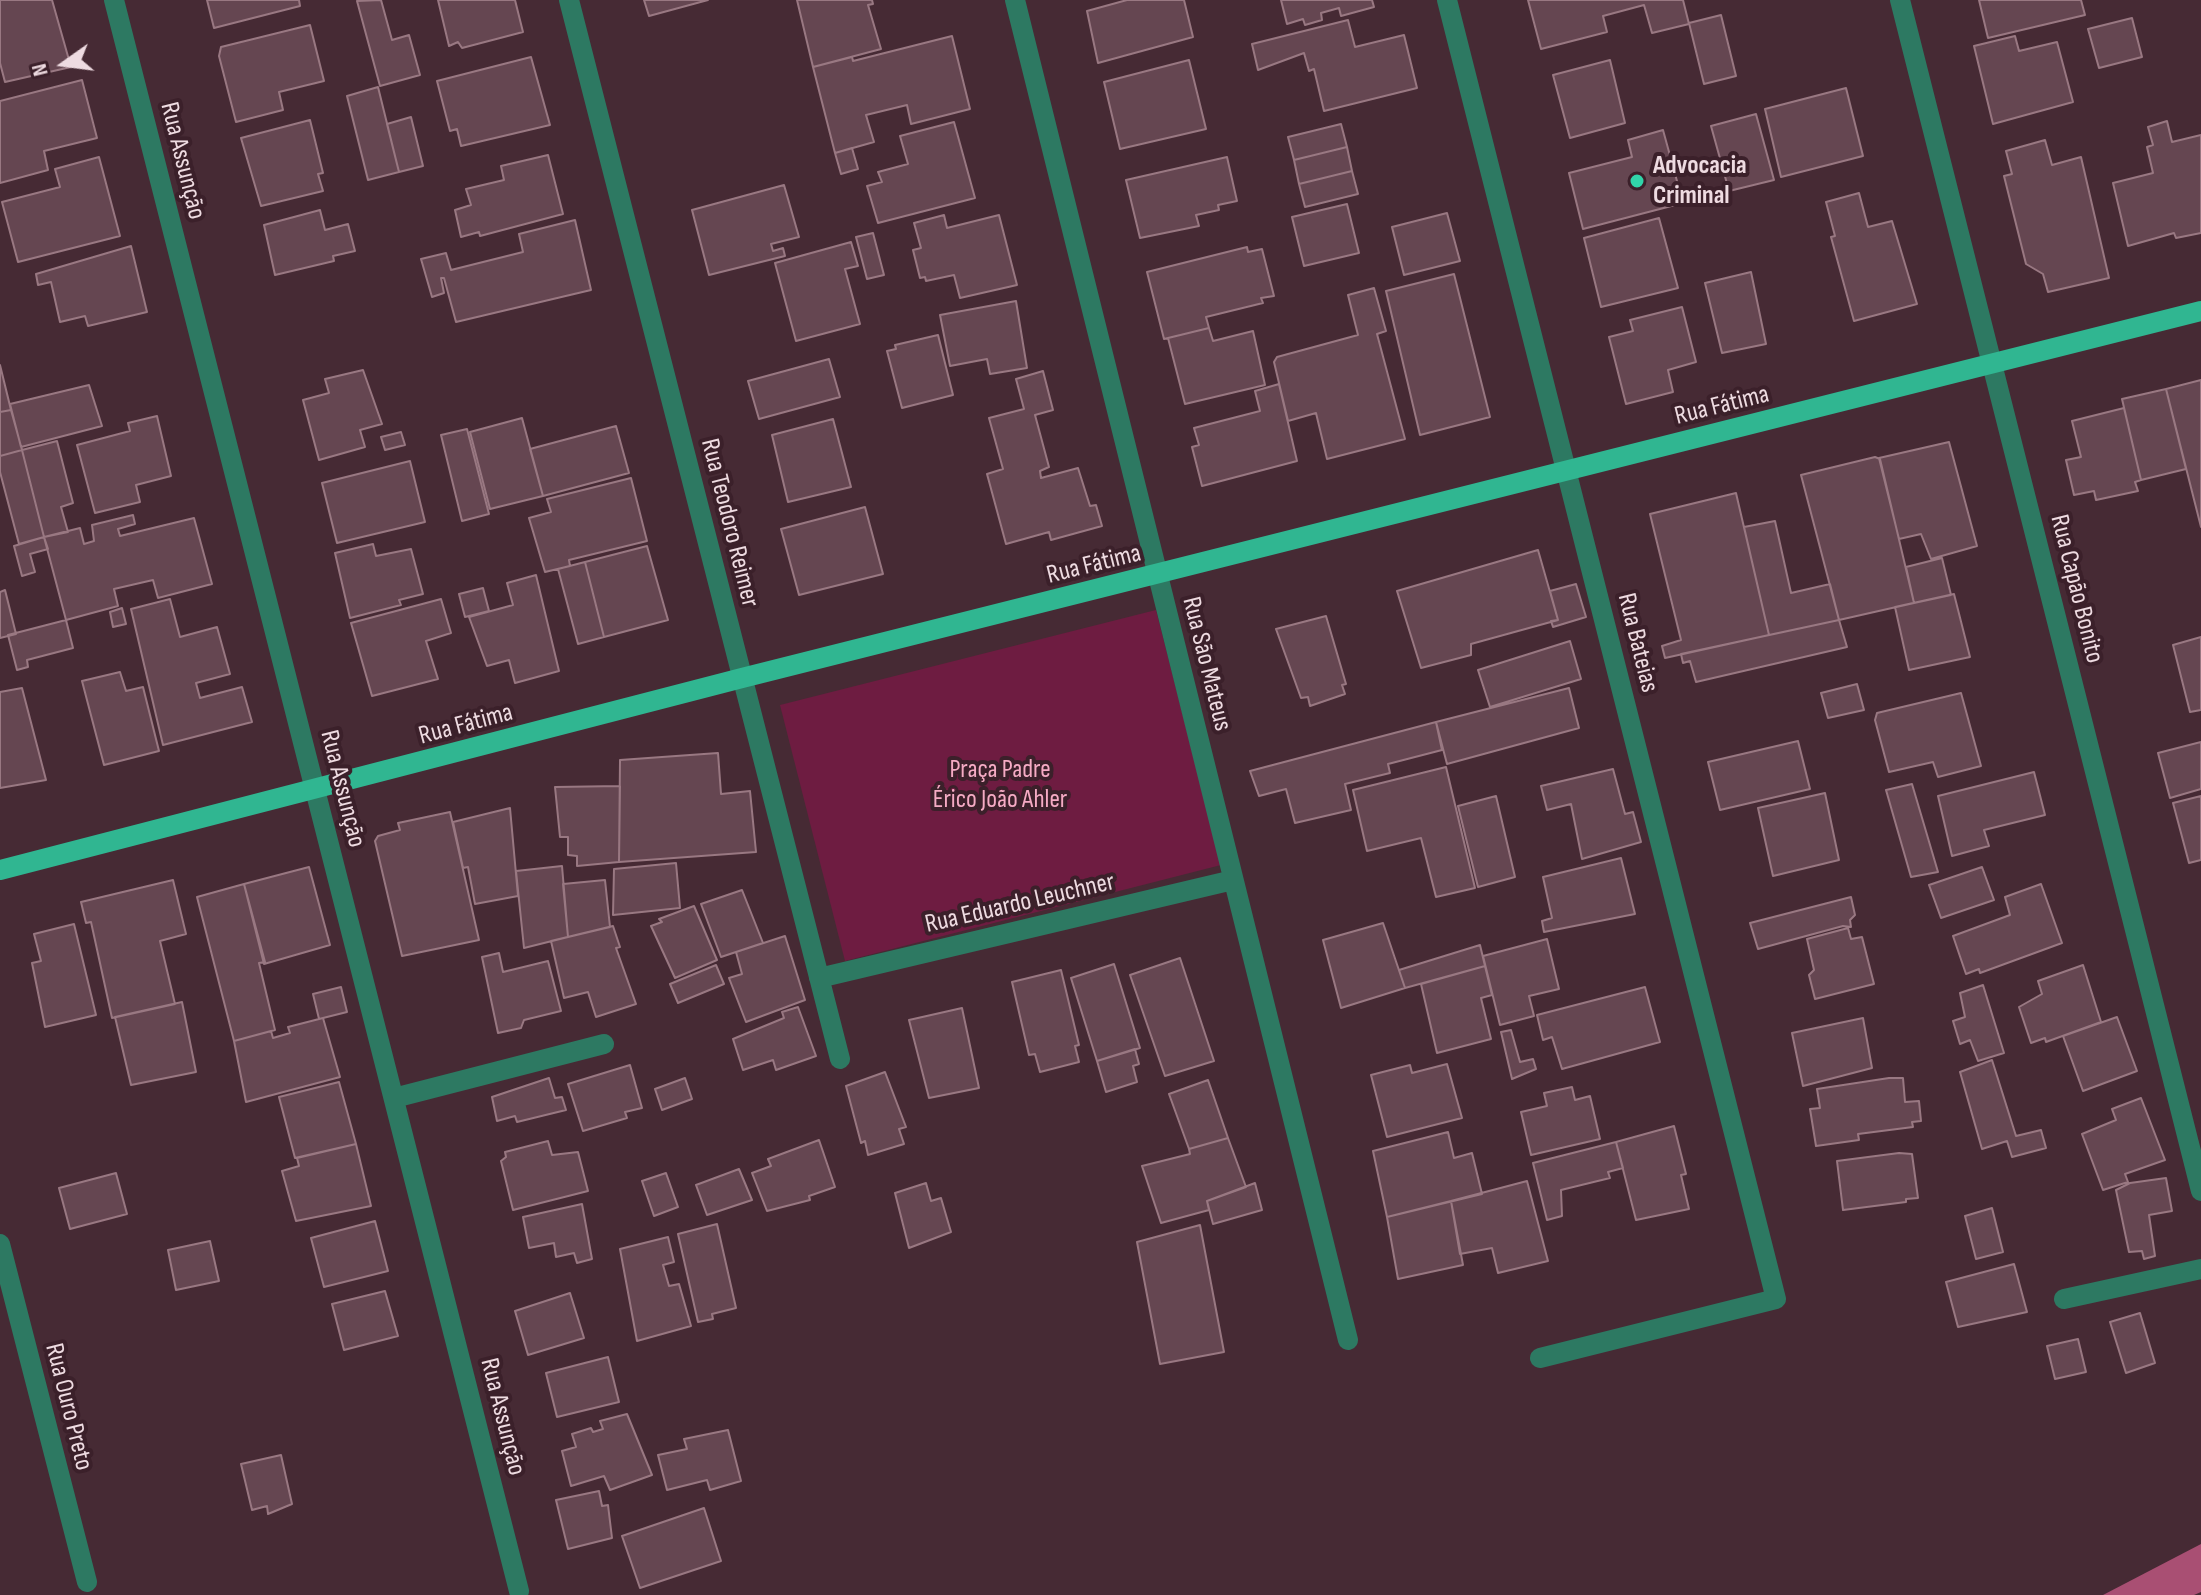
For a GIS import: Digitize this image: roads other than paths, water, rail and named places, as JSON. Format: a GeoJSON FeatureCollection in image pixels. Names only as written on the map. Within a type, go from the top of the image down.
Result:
{"type":"FeatureCollection","features":[{"type":"Feature","properties":{"kind":"main road","name":"Rua Fátima"},"geometry":{"type":"LineString","coordinates":[[0,870],[316,791],[742,678],[1158,576],[2201,311]]}},
{"type":"Feature","properties":{"kind":"street","name":"Rua Assunção"},"geometry":{"type":"LineString","coordinates":[[114,0],[519,1591]]}},
{"type":"Feature","properties":{"kind":"street","name":"Rua Teodoro Reimer"},"geometry":{"type":"LineString","coordinates":[[569,0],[840,1059]]}},
{"type":"Feature","properties":{"kind":"street","name":"Rua São Mateus"},"geometry":{"type":"LineString","coordinates":[[1015,0],[1348,1340]]}},
{"type":"Feature","properties":{"kind":"street","name":"Rua Bateias"},"geometry":{"type":"LineString","coordinates":[[1447,0],[1776,1299],[1540,1358]]}},
{"type":"Feature","properties":{"kind":"street","name":"Rua Capão Bonito"},"geometry":{"type":"LineString","coordinates":[[1900,0],[2201,1191]]}},
{"type":"Feature","properties":{"kind":"street","name":"Rua Eduardo Leuchner"},"geometry":{"type":"LineString","coordinates":[[819,978],[1233,880]]}},
{"type":"Feature","properties":{"kind":"street"},"geometry":{"type":"LineString","coordinates":[[394,1098],[604,1044]]}},
{"type":"Feature","properties":{"kind":"street","name":"Rua Ouro Preto"},"geometry":{"type":"LineString","coordinates":[[0,1244],[87,1582]]}},
{"type":"Feature","properties":{"kind":"street"},"geometry":{"type":"LineString","coordinates":[[2064,1299],[2201,1269]]}},
{"type":"Feature","properties":{"kind":"place","name":"Advocacia Criminal"},"geometry":{"type":"Point","coordinates":[1637,181]}},
{"type":"Feature","properties":{"kind":"park label","name":"Praça Padre Érico João Ahler"},"geometry":{"type":"Point","coordinates":[1000,785]}}]}
